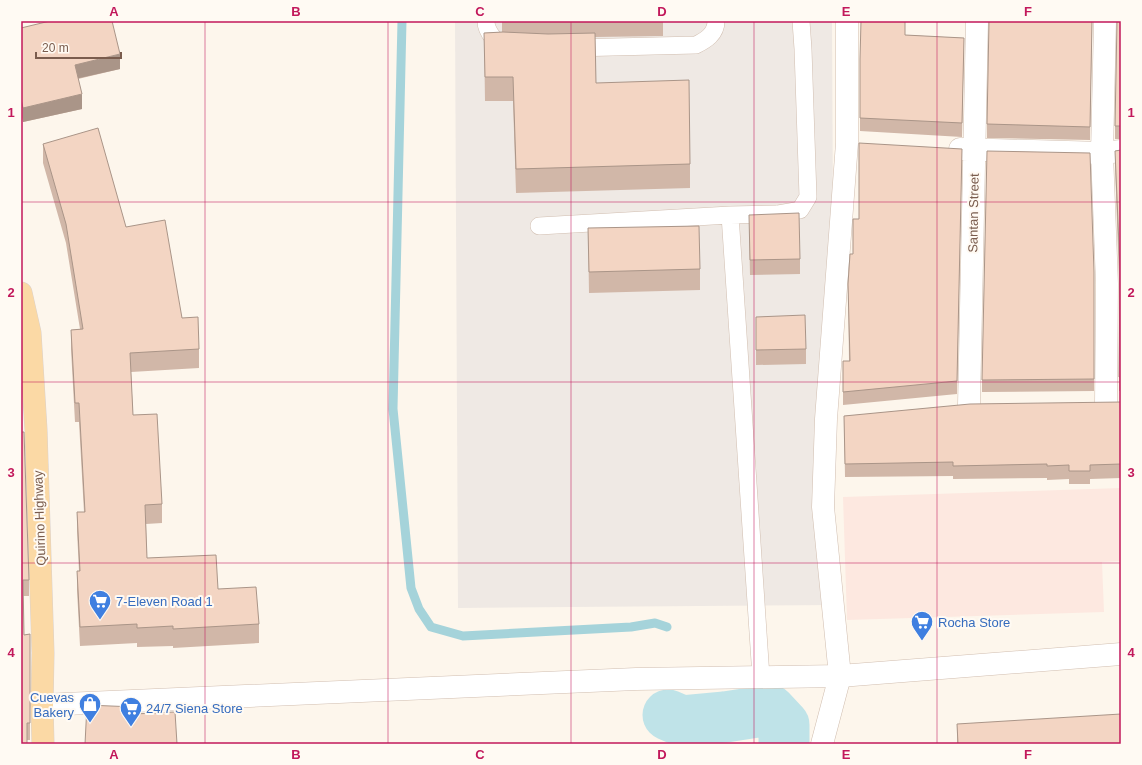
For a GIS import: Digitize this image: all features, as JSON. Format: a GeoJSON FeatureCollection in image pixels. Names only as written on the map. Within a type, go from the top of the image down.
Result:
{"type":"FeatureCollection","features":[{"type":"Feature","properties":{"kind":"main road","name":"Quirino Highway"},"geometry":{"type":"LineString","coordinates":[[21,292],[30,333],[28,432],[43,653],[43,744]]}},
{"type":"Feature","properties":{"kind":"street"},"geometry":{"type":"LineString","coordinates":[[822,744],[840,676],[823,507],[826,419],[847,143],[847,21]]}},
{"type":"Feature","properties":{"kind":"street","name":"Santan Street"},"geometry":{"type":"LineString","coordinates":[[969,405],[977,21]]}},
{"type":"Feature","properties":{"kind":"street"},"geometry":{"type":"LineString","coordinates":[[1083,404],[1114,403],[1114,284],[1111,152],[1105,21]]}},
{"type":"Feature","properties":{"kind":"street"},"geometry":{"type":"LineString","coordinates":[[847,143],[869,145]]}},
{"type":"Feature","properties":{"kind":"street"},"geometry":{"type":"LineString","coordinates":[[937,148],[1111,152]]}},
{"type":"Feature","properties":{"kind":"street"},"geometry":{"type":"LineString","coordinates":[[946,407],[992,404]]}},
{"type":"Feature","properties":{"kind":"street"},"geometry":{"type":"LineString","coordinates":[[826,419],[848,417]]}},
{"type":"Feature","properties":{"kind":"street"},"geometry":{"type":"LineString","coordinates":[[42,705],[636,679],[840,676],[1121,654]]}},
{"type":"Feature","properties":{"kind":"lane"},"geometry":{"type":"LineString","coordinates":[[486,21],[486,25],[493,39],[505,47],[527,48]]}},
{"type":"Feature","properties":{"kind":"lane"},"geometry":{"type":"LineString","coordinates":[[556,48],[696,45],[710,38],[716,25],[716,21]]}},
{"type":"Feature","properties":{"kind":"lane"},"geometry":{"type":"LineString","coordinates":[[539,226],[730,215],[776,214],[800,210],[808,197],[801,21]]}},
{"type":"Feature","properties":{"kind":"lane"},"geometry":{"type":"LineString","coordinates":[[730,215],[761,677]]}},
{"type":"Feature","properties":{"kind":"shaded area"},"geometry":{"type":"Polygon","coordinates":[[[455,21],[832,21],[835,605],[458,608],[455,21]]]}},
{"type":"Feature","properties":{"kind":"shaded area"},"geometry":{"type":"Polygon","coordinates":[[[1121,488],[1121,561],[1102,562],[1104,612],[847,620],[843,497],[1121,488]]]}},
{"type":"Feature","properties":{"kind":"building"},"geometry":{"type":"Polygon","coordinates":[[[50,21],[112,21],[120,54],[75,65],[82,94],[23,108],[21,99],[21,28],[50,21]]]}},
{"type":"Feature","properties":{"kind":"building"},"geometry":{"type":"Polygon","coordinates":[[[861,21],[905,21],[905,35],[964,38],[962,123],[860,118],[861,21]]]}},
{"type":"Feature","properties":{"kind":"building"},"geometry":{"type":"Polygon","coordinates":[[[989,21],[1092,21],[1090,127],[987,124],[989,21]]]}},
{"type":"Feature","properties":{"kind":"building"},"geometry":{"type":"Polygon","coordinates":[[[1117,21],[1121,21],[1121,126],[1115,126],[1117,21]]]}},
{"type":"Feature","properties":{"kind":"building"},"geometry":{"type":"Polygon","coordinates":[[[503,32],[548,34],[595,33],[596,83],[689,80],[690,164],[516,169],[513,77],[485,77],[484,33],[503,32]]]}},
{"type":"Feature","properties":{"kind":"building"},"geometry":{"type":"Polygon","coordinates":[[[98,128],[126,227],[165,220],[182,318],[198,317],[199,349],[130,353],[133,415],[157,414],[162,504],[145,505],[147,558],[216,555],[218,589],[256,587],[259,624],[173,629],[173,626],[137,628],[137,624],[80,627],[77,571],[80,571],[77,512],[85,512],[79,403],[75,403],[71,330],[83,329],[66,224],[43,144],[98,128]]]}},
{"type":"Feature","properties":{"kind":"building"},"geometry":{"type":"Polygon","coordinates":[[[859,143],[962,149],[957,381],[843,392],[843,361],[850,361],[848,284],[850,254],[853,254],[853,219],[859,219],[859,143]]]}},
{"type":"Feature","properties":{"kind":"building"},"geometry":{"type":"Polygon","coordinates":[[[1121,150],[1121,377],[1119,377],[1120,270],[1115,151],[1121,150]]]}},
{"type":"Feature","properties":{"kind":"building"},"geometry":{"type":"Polygon","coordinates":[[[987,151],[1090,153],[1094,272],[1094,379],[982,380],[987,151]]]}},
{"type":"Feature","properties":{"kind":"building"},"geometry":{"type":"Polygon","coordinates":[[[799,213],[800,259],[750,260],[749,215],[799,213]]]}},
{"type":"Feature","properties":{"kind":"building"},"geometry":{"type":"Polygon","coordinates":[[[699,226],[700,269],[589,272],[588,228],[699,226]]]}},
{"type":"Feature","properties":{"kind":"building"},"geometry":{"type":"Polygon","coordinates":[[[805,315],[806,349],[756,350],[756,317],[805,315]]]}},
{"type":"Feature","properties":{"kind":"building"},"geometry":{"type":"Polygon","coordinates":[[[1121,402],[1121,464],[1090,465],[1090,471],[1069,471],[1069,465],[1047,466],[1047,464],[953,466],[953,462],[845,464],[844,416],[970,404],[1121,402]]]}},
{"type":"Feature","properties":{"kind":"building"},"geometry":{"type":"Polygon","coordinates":[[[21,432],[24,432],[29,580],[23,580],[24,635],[30,634],[30,723],[27,723],[27,744],[21,744],[21,432]]]}},
{"type":"Feature","properties":{"kind":"building"},"geometry":{"type":"Polygon","coordinates":[[[87,705],[135,707],[134,714],[175,712],[177,744],[85,744],[87,705]]]}},
{"type":"Feature","properties":{"kind":"building"},"geometry":{"type":"Polygon","coordinates":[[[1121,714],[1121,744],[958,744],[957,724],[1121,714]]]}},
{"type":"Feature","properties":{"kind":"waterway"},"geometry":{"type":"LineString","coordinates":[[402,21],[393,409],[411,588],[419,609],[431,627],[463,636],[631,627],[655,623],[667,627]]}},
{"type":"Feature","properties":{"kind":"waterway"},"geometry":{"type":"LineString","coordinates":[[668,715],[682,721],[725,717],[770,710],[784,725],[784,744]]}},
{"type":"Feature","properties":{"kind":"place","name":"7-Eleven Road 1"},"geometry":{"type":"Point","coordinates":[100,620]}},
{"type":"Feature","properties":{"kind":"place","name":"Rocha Store"},"geometry":{"type":"Point","coordinates":[922,642]}},
{"type":"Feature","properties":{"kind":"place","name":"Cuevas Bakery"},"geometry":{"type":"Point","coordinates":[90,724]}},
{"type":"Feature","properties":{"kind":"place","name":"24/7 Siena Store"},"geometry":{"type":"Point","coordinates":[131,728]}}]}
